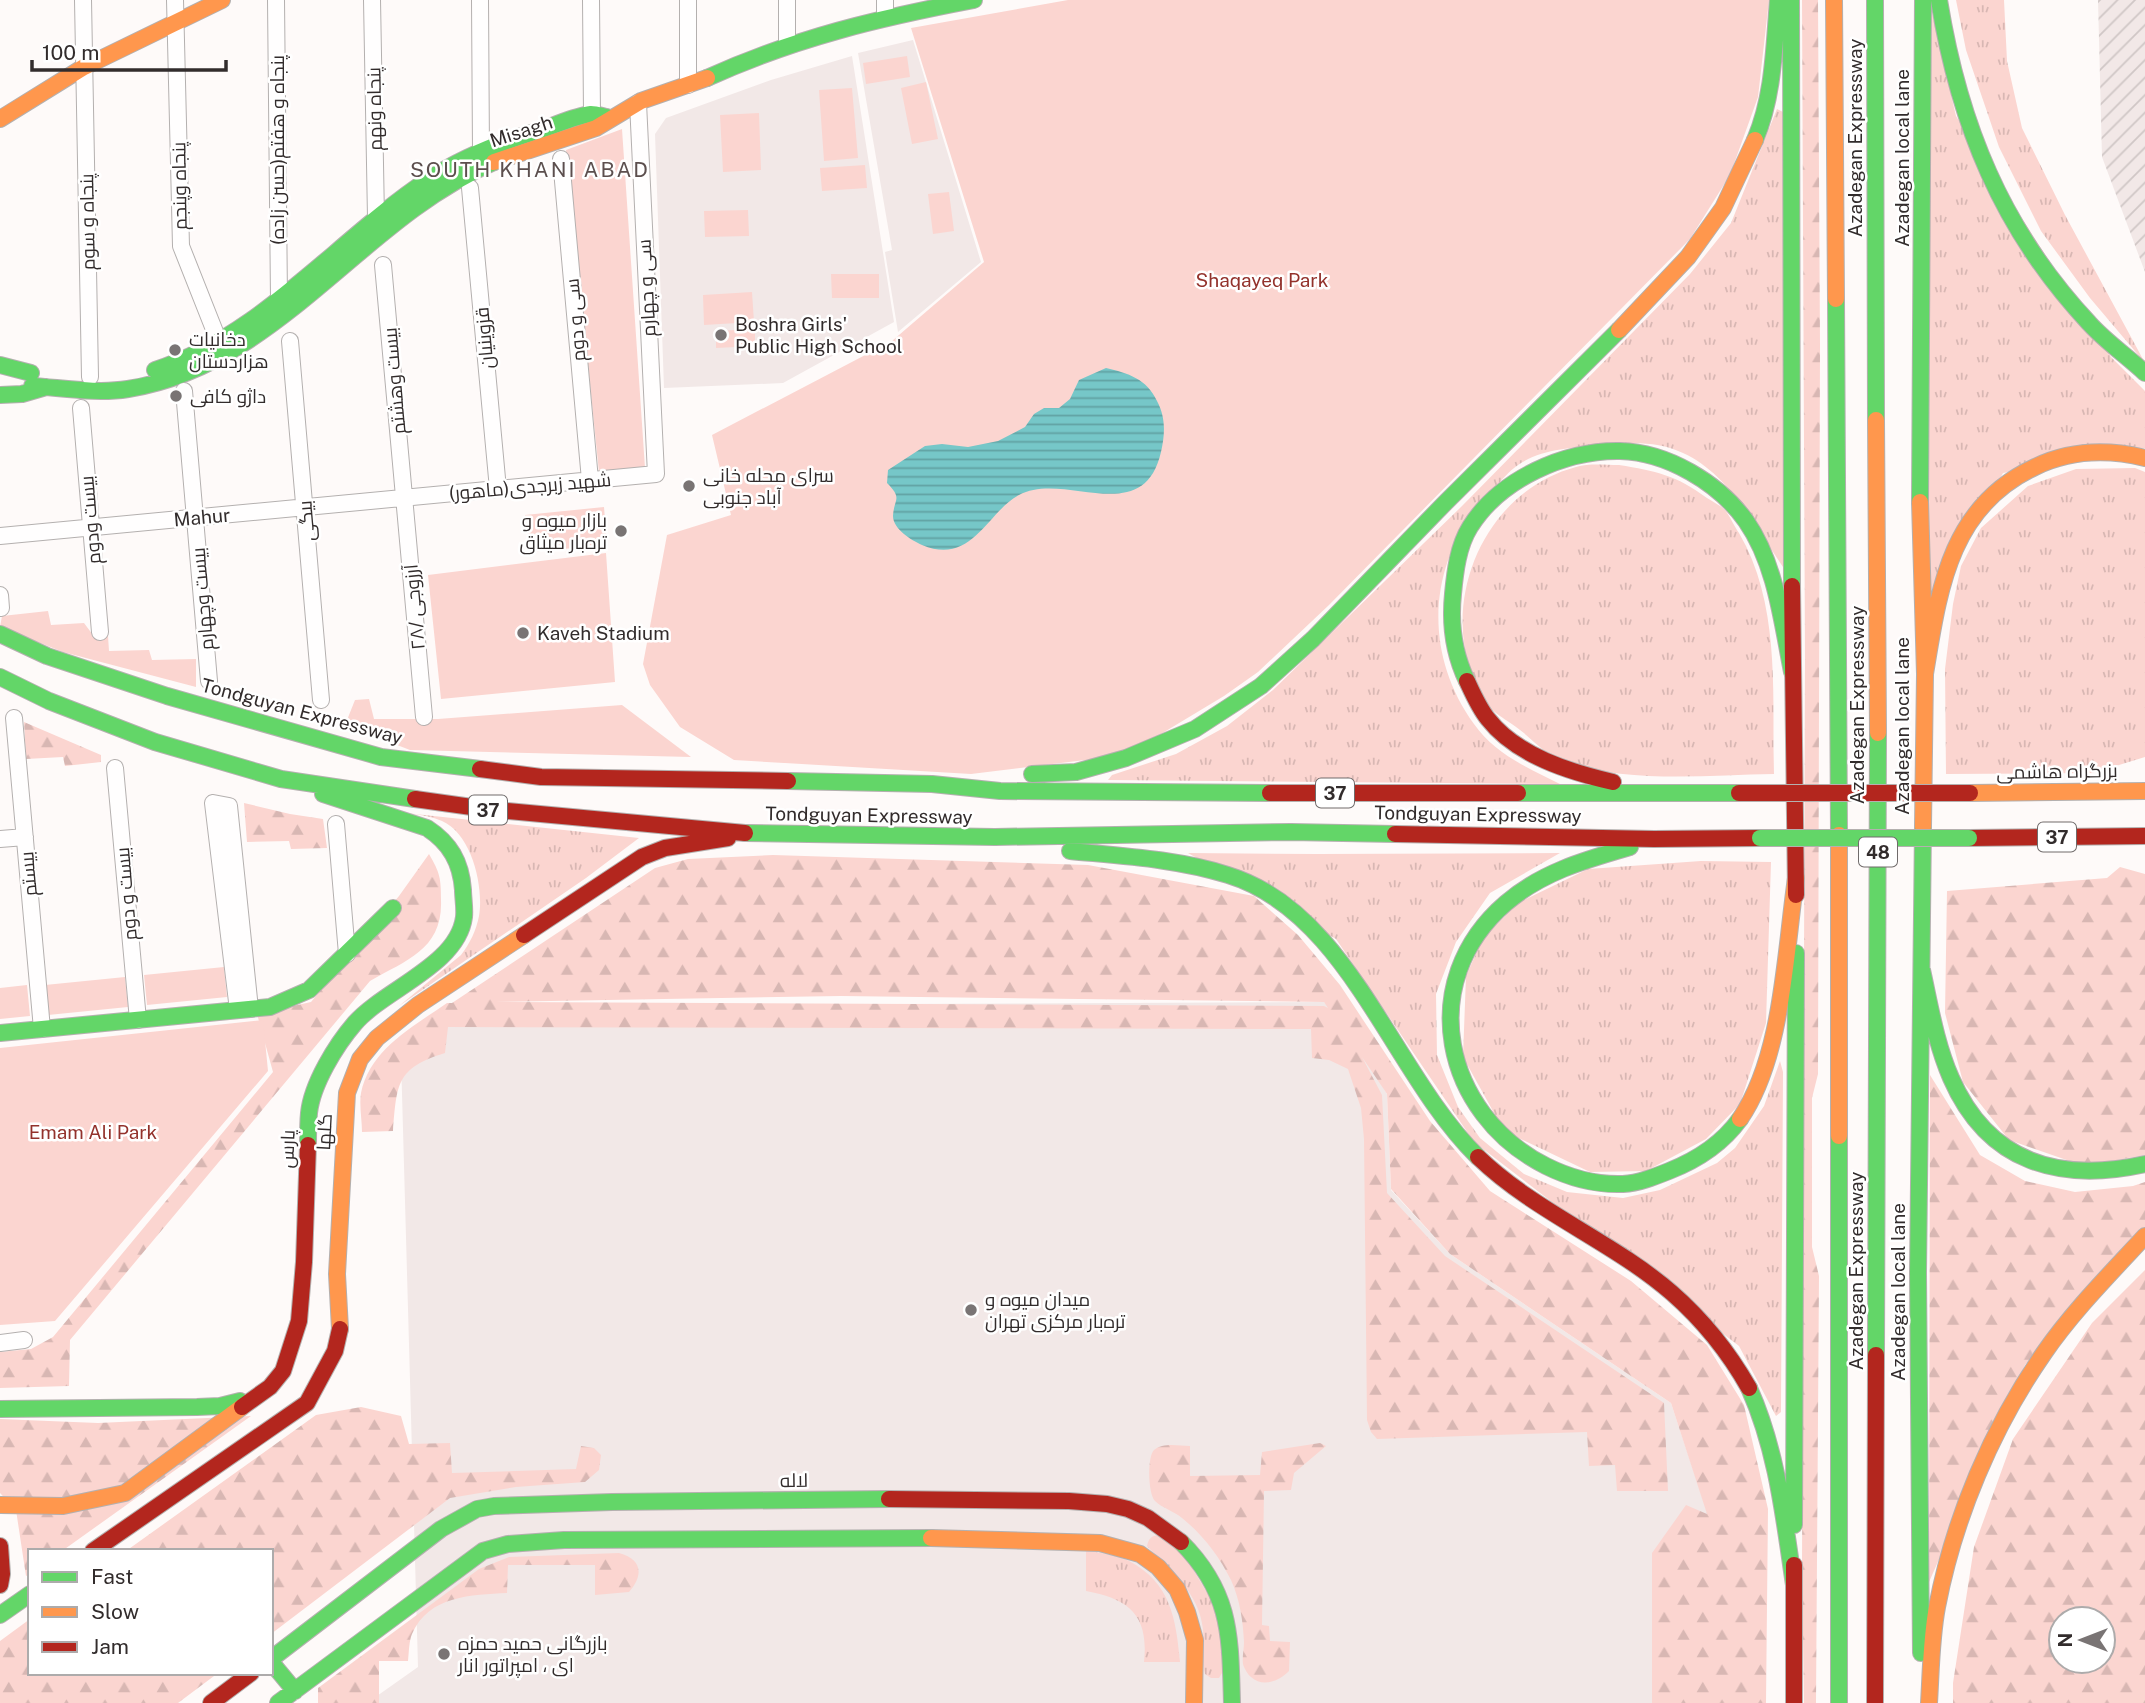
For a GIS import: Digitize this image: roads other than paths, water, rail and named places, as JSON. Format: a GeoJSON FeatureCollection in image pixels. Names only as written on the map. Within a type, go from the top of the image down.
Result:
{"type":"FeatureCollection","features":[{"type":"Feature","properties":{"kind":"main road"},"geometry":{"type":"LineString","coordinates":[[0,119],[84,67],[222,0]]}},
{"type":"Feature","properties":{"kind":"main road","name":"Misagh"},"geometry":{"type":"LineString","coordinates":[[0,375],[134,375],[160,369],[194,356],[279,300],[376,218],[454,164],[598,127],[638,103],[787,44],[885,17],[974,0]]}},
{"type":"Feature","properties":{"kind":"main road"},"geometry":{"type":"LineString","coordinates":[[932,784],[1076,772],[1126,758],[1195,729],[1231,707],[1261,686],[1313,639],[1637,312],[1688,257],[1723,208],[1763,121],[1773,73],[1778,0]]}},
{"type":"Feature","properties":{"kind":"main road"},"geometry":{"type":"LineString","coordinates":[[1791,0],[1792,672],[1796,878],[1794,1703]]}},
{"type":"Feature","properties":{"kind":"main road","name":"Azadegan Expressway"},"geometry":{"type":"LineString","coordinates":[[1835,0],[1839,645],[1839,1703]]}},
{"type":"Feature","properties":{"kind":"main road","name":"Azadegan Expressway"},"geometry":{"type":"LineString","coordinates":[[1875,0],[1878,884],[1875,1703]]}},
{"type":"Feature","properties":{"kind":"main road","name":"Azadegan local lane"},"geometry":{"type":"LineString","coordinates":[[1922,1703],[1918,1273],[1925,674],[1920,553],[1923,0]]}},
{"type":"Feature","properties":{"kind":"main road"},"geometry":{"type":"LineString","coordinates":[[1939,0],[1962,108],[1996,189],[2017,226],[2056,283],[2091,325],[2145,373]]}},
{"type":"Feature","properties":{"kind":"main road"},"geometry":{"type":"LineString","coordinates":[[592,114],[612,118]]}},
{"type":"Feature","properties":{"kind":"main road","name":"Misagh"},"geometry":{"type":"LineString","coordinates":[[0,386],[126,389],[198,371],[223,359],[260,335],[365,247],[483,158],[592,114]]}},
{"type":"Feature","properties":{"kind":"main road"},"geometry":{"type":"LineString","coordinates":[[0,365],[31,373]]}},
{"type":"Feature","properties":{"kind":"main road"},"geometry":{"type":"LineString","coordinates":[[0,395],[22,394],[46,387]]}},
{"type":"Feature","properties":{"kind":"main road"},"geometry":{"type":"LineString","coordinates":[[1657,793],[1580,774],[1549,763],[1516,744],[1489,721],[1475,699],[1455,654],[1451,603],[1461,549],[1472,524],[1495,499],[1528,475],[1559,461],[1586,454],[1621,451],[1652,457],[1689,470],[1715,488],[1753,533],[1770,572],[1792,672]]}},
{"type":"Feature","properties":{"kind":"main road"},"geometry":{"type":"LineString","coordinates":[[1925,674],[1940,592],[1950,556],[1969,519],[1997,488],[2015,474],[2066,455],[2105,452],[2145,458]]}},
{"type":"Feature","properties":{"kind":"main road","name":"Tondguyan Expressway"},"geometry":{"type":"LineString","coordinates":[[0,634],[47,656],[167,696],[381,757],[541,777],[932,784],[1000,791],[1739,793]]}},
{"type":"Feature","properties":{"kind":"main road","name":"Tondguyan Expressway"},"geometry":{"type":"LineString","coordinates":[[0,677],[49,701],[155,742],[281,779],[485,809],[753,834],[995,837],[1304,832],[1654,839],[2038,837]]}},
{"type":"Feature","properties":{"kind":"main road"},"geometry":{"type":"LineString","coordinates":[[2078,792],[2133,777]]}},
{"type":"Feature","properties":{"kind":"main road","name":"پارس"},"geometry":{"type":"LineString","coordinates":[[0,1505],[62,1506],[125,1493],[270,1387],[283,1371],[299,1321],[309,1110],[321,1076],[332,1055],[356,1022],[387,996],[441,958],[460,931],[464,916],[462,876],[457,860],[439,836],[426,828],[375,813],[281,779]]}},
{"type":"Feature","properties":{"kind":"main road","name":"بزرگراه هاشمی"},"geometry":{"type":"LineString","coordinates":[[1739,793],[2145,791]]}},
{"type":"Feature","properties":{"kind":"main road","name":"گلها"},"geometry":{"type":"LineString","coordinates":[[96,1549],[307,1403],[321,1378],[335,1351],[341,1325],[337,1274],[347,1093],[360,1059],[377,1038],[418,1005],[642,858],[665,848],[753,834]]}},
{"type":"Feature","properties":{"kind":"main road","name":"37"},"geometry":{"type":"LineString","coordinates":[[2038,837],[2145,836]]}},
{"type":"Feature","properties":{"kind":"main road"},"geometry":{"type":"LineString","coordinates":[[995,837],[1052,850],[1152,859],[1229,875],[1281,903],[1307,926],[1327,945],[1345,969],[1426,1094],[1469,1149],[1527,1197],[1670,1291],[1714,1333],[1727,1350],[1749,1384],[1766,1428],[1777,1469],[1794,1585]]}},
{"type":"Feature","properties":{"kind":"main road"},"geometry":{"type":"LineString","coordinates":[[2038,837],[2077,847],[2127,851]]}},
{"type":"Feature","properties":{"kind":"main road"},"geometry":{"type":"LineString","coordinates":[[1654,839],[1575,864],[1529,885],[1499,907],[1475,936],[1457,971],[1450,1037],[1461,1078],[1476,1107],[1504,1138],[1552,1170],[1590,1181],[1621,1184],[1654,1177],[1689,1164],[1711,1151],[1735,1126],[1755,1095],[1773,1047],[1796,878]]}},
{"type":"Feature","properties":{"kind":"main road"},"geometry":{"type":"LineString","coordinates":[[0,1033],[270,1007],[309,990],[393,908]]}},
{"type":"Feature","properties":{"kind":"main road"},"geometry":{"type":"LineString","coordinates":[[1922,970],[1940,1050],[1955,1089],[1968,1111],[2009,1151],[2033,1163],[2057,1170],[2094,1173],[2129,1169],[2145,1164]]}},
{"type":"Feature","properties":{"kind":"main road"},"geometry":{"type":"LineString","coordinates":[[1929,1703],[1933,1638],[1943,1578],[1963,1515],[1983,1468],[2022,1388],[2044,1353],[2070,1319],[2145,1236]]}},
{"type":"Feature","properties":{"kind":"main road"},"geometry":{"type":"LineString","coordinates":[[0,1409],[197,1408],[240,1401]]}},
{"type":"Feature","properties":{"kind":"main road","name":"لاله"},"geometry":{"type":"LineString","coordinates":[[273,1658],[441,1529],[477,1509],[510,1504],[665,1521],[906,1519],[1069,1501],[1099,1503],[1123,1528],[1140,1554],[1158,1567],[1177,1589],[1195,1640],[1194,1703]]}},
{"type":"Feature","properties":{"kind":"main road","name":"لاله"},"geometry":{"type":"LineString","coordinates":[[278,1703],[483,1552],[508,1544],[665,1521],[906,1519],[1100,1543],[1123,1528],[1155,1522],[1173,1533],[1188,1547],[1203,1566],[1220,1601],[1230,1639],[1231,1703]]}},
{"type":"Feature","properties":{"kind":"main road"},"geometry":{"type":"LineString","coordinates":[[0,1546],[0,1585]]}},
{"type":"Feature","properties":{"kind":"main road"},"geometry":{"type":"LineString","coordinates":[[0,1615],[28,1595]]}},
{"type":"Feature","properties":{"kind":"main road"},"geometry":{"type":"LineString","coordinates":[[273,1663],[295,1691]]}},
{"type":"Feature","properties":{"kind":"main road"},"geometry":{"type":"LineString","coordinates":[[211,1703],[248,1675]]}},
{"type":"Feature","properties":{"kind":"street","name":"پنجاه و سوم"},"geometry":{"type":"LineString","coordinates":[[83,0],[90,377]]}},
{"type":"Feature","properties":{"kind":"street","name":"پنجاه وپنجم"},"geometry":{"type":"LineString","coordinates":[[175,0],[181,246],[219,342]]}},
{"type":"Feature","properties":{"kind":"street","name":"(حسن زاده)پنجاه و هفتم"},"geometry":{"type":"LineString","coordinates":[[276,0],[279,300]]}},
{"type":"Feature","properties":{"kind":"street","name":"پنجاه ونهم"},"geometry":{"type":"LineString","coordinates":[[372,0],[376,218]]}},
{"type":"Feature","properties":{"kind":"street"},"geometry":{"type":"LineString","coordinates":[[480,0],[483,158]]}},
{"type":"Feature","properties":{"kind":"street"},"geometry":{"type":"LineString","coordinates":[[591,0],[592,114]]}},
{"type":"Feature","properties":{"kind":"street"},"geometry":{"type":"LineString","coordinates":[[688,0],[688,85]]}},
{"type":"Feature","properties":{"kind":"street"},"geometry":{"type":"LineString","coordinates":[[787,0],[787,44]]}},
{"type":"Feature","properties":{"kind":"street"},"geometry":{"type":"LineString","coordinates":[[885,0],[885,17]]}},
{"type":"Feature","properties":{"kind":"street","name":"سی و چهارم"},"geometry":{"type":"LineString","coordinates":[[638,103],[656,474]]}},
{"type":"Feature","properties":{"kind":"street","name":"سی و دوم"},"geometry":{"type":"LineString","coordinates":[[561,159],[590,480]]}},
{"type":"Feature","properties":{"kind":"street","name":"قزوینیان"},"geometry":{"type":"LineString","coordinates":[[470,188],[498,489]]}},
{"type":"Feature","properties":{"kind":"street","name":"بیست وهشتم"},"geometry":{"type":"LineString","coordinates":[[383,265],[404,498]]}},
{"type":"Feature","properties":{"kind":"street","name":"بیگی"},"geometry":{"type":"LineString","coordinates":[[290,341],[321,700]]}},
{"type":"Feature","properties":{"kind":"street","name":"بیست وچهارم"},"geometry":{"type":"LineString","coordinates":[[184,391],[209,681]]}},
{"type":"Feature","properties":{"kind":"street","name":"بیست ودوم"},"geometry":{"type":"LineString","coordinates":[[81,408],[100,632]]}},
{"type":"Feature","properties":{"kind":"street","name":"شهید زبرجدی(ماهور)"},"geometry":{"type":"LineString","coordinates":[[404,498],[656,474]]}},
{"type":"Feature","properties":{"kind":"street","name":"Mahur"},"geometry":{"type":"LineString","coordinates":[[0,536],[404,498]]}},
{"type":"Feature","properties":{"kind":"street","name":"آرزوجی /۲۸"},"geometry":{"type":"LineString","coordinates":[[404,498],[424,717]]}},
{"type":"Feature","properties":{"kind":"street","name":"بیستم"},"geometry":{"type":"LineString","coordinates":[[14,718],[42,1029]]}},
{"type":"Feature","properties":{"kind":"street","name":"بیست و دوم"},"geometry":{"type":"LineString","coordinates":[[115,768],[138,1020]]}},
{"type":"Feature","properties":{"kind":"street"},"geometry":{"type":"LineString","coordinates":[[229,806],[212,803],[244,1010]]}},
{"type":"Feature","properties":{"kind":"street"},"geometry":{"type":"LineString","coordinates":[[336,824],[346,954]]}},
{"type":"Feature","properties":{"kind":"street"},"geometry":{"type":"LineString","coordinates":[[0,839],[25,837]]}},
{"type":"Feature","properties":{"kind":"street"},"geometry":{"type":"LineString","coordinates":[[0,1343],[24,1340]]}},
{"type":"Feature","properties":{"kind":"water"},"geometry":{"type":"Polygon","coordinates":[[[1106,368],[1142,382],[1153,393],[1162,414],[1164,432],[1161,452],[1152,475],[1138,488],[1120,493],[1037,489],[1019,495],[966,543],[954,548],[939,550],[922,545],[899,530],[893,516],[896,496],[887,483],[888,470],[925,446],[942,444],[968,447],[998,441],[1025,427],[1034,414],[1044,408],[1059,408],[1070,399],[1079,380],[1106,368]]]}},
{"type":"Feature","properties":{"kind":"place","name":"Boshra Girls' Public High School"},"geometry":{"type":"Point","coordinates":[721,335]}},
{"type":"Feature","properties":{"kind":"place","name":"دخانیات هزاردستان"},"geometry":{"type":"Point","coordinates":[175,350]}},
{"type":"Feature","properties":{"kind":"place","name":"داژو کافی"},"geometry":{"type":"Point","coordinates":[176,396]}},
{"type":"Feature","properties":{"kind":"place","name":"سرای محله خانی آباد جنوبی"},"geometry":{"type":"Point","coordinates":[689,486]}},
{"type":"Feature","properties":{"kind":"place","name":"بازار میوه و تره‌بار میثاق"},"geometry":{"type":"Point","coordinates":[621,531]}},
{"type":"Feature","properties":{"kind":"place","name":"Kaveh Stadium"},"geometry":{"type":"Point","coordinates":[523,633]}},
{"type":"Feature","properties":{"kind":"place","name":"میدان میوه و تره‌بار مرکزی تهران"},"geometry":{"type":"Point","coordinates":[971,1310]}},
{"type":"Feature","properties":{"kind":"place","name":"بازرگانی حمید حمزه ای ، امپراتور انار"},"geometry":{"type":"Point","coordinates":[444,1654]}},
{"type":"Feature","properties":{"kind":"district","name":"SOUTH KHANI ABAD"},"geometry":{"type":"Point","coordinates":[530,169]}},
{"type":"Feature","properties":{"kind":"park label","name":"Shaqayeq Park"},"geometry":{"type":"Point","coordinates":[1262,280]}},
{"type":"Feature","properties":{"kind":"park label","name":"Emam Ali Park"},"geometry":{"type":"Point","coordinates":[93,1132]}}]}
